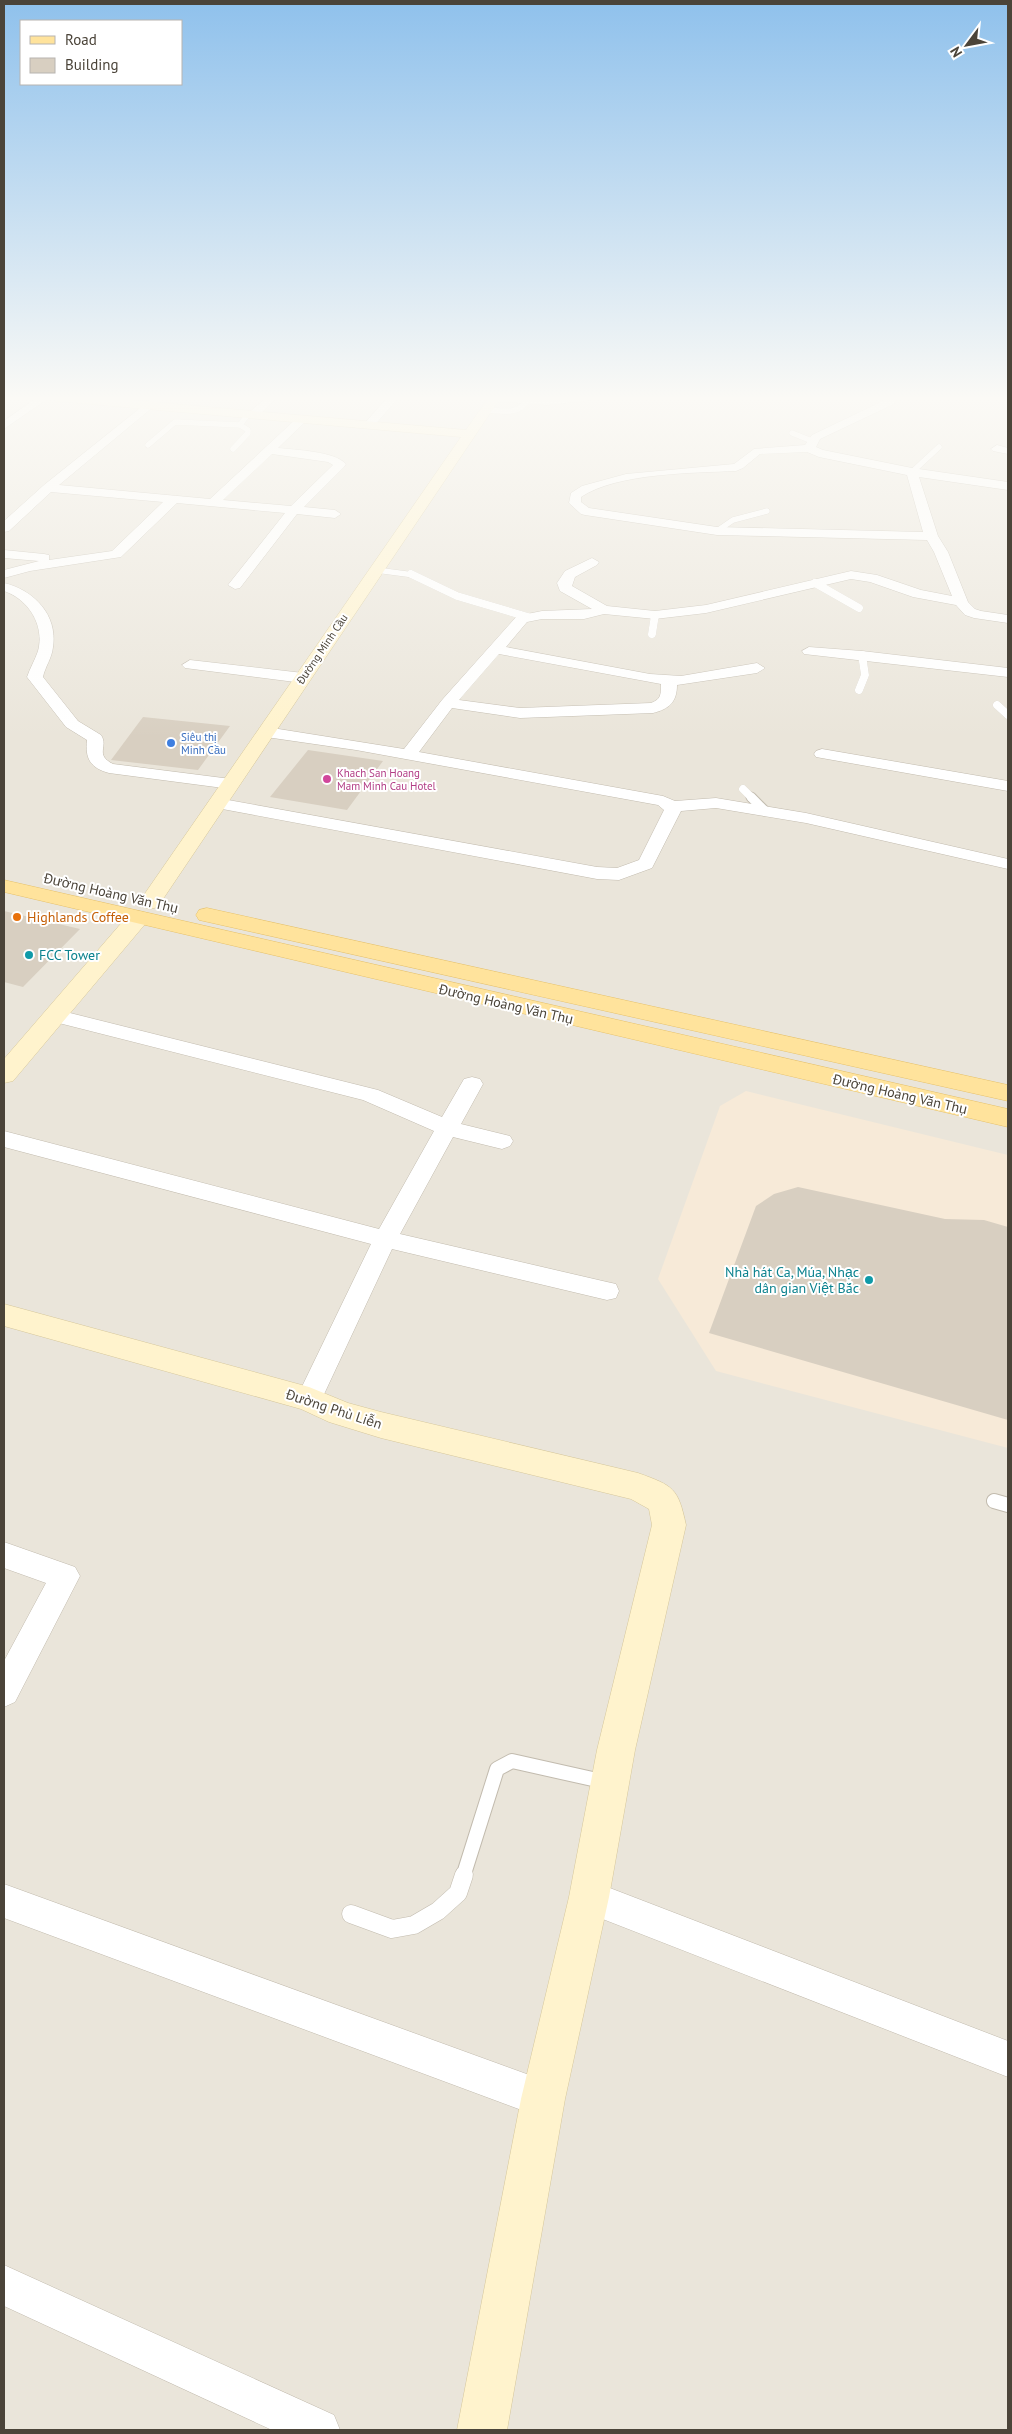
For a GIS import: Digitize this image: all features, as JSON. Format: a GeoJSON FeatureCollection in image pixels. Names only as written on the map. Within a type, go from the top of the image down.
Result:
{"type":"FeatureCollection","features":[{"type":"Feature","properties":{"kind":"main road","name":"Đường Hoàng Văn Thụ"},"geometry":{"type":"LineString","coordinates":[[4,868],[144,910],[742,1058],[1008,1118]]}},
{"type":"Feature","properties":{"kind":"main road","name":"Đường Hoàng Văn Thụ"},"geometry":{"type":"LineString","coordinates":[[4,886],[144,910],[753,1036],[1008,1093]]}},
{"type":"Feature","properties":{"kind":"main road"},"geometry":{"type":"LineString","coordinates":[[742,1058],[753,1036]]}},
{"type":"Feature","properties":{"kind":"street"},"geometry":{"type":"LineString","coordinates":[[4,528],[23,511]]}},
{"type":"Feature","properties":{"kind":"street"},"geometry":{"type":"LineString","coordinates":[[4,574],[57,563],[116,554],[162,511]]}},
{"type":"Feature","properties":{"kind":"street"},"geometry":{"type":"LineString","coordinates":[[235,585],[294,511]]}},
{"type":"Feature","properties":{"kind":"street"},"geometry":{"type":"LineString","coordinates":[[300,511],[335,514]]}},
{"type":"Feature","properties":{"kind":"street","name":"Đường Minh Cầu"},"geometry":{"type":"LineString","coordinates":[[4,1075],[144,910],[417,511]]}},
{"type":"Feature","properties":{"kind":"street"},"geometry":{"type":"LineString","coordinates":[[584,511],[717,531],[931,536]]}},
{"type":"Feature","properties":{"kind":"street"},"geometry":{"type":"LineString","coordinates":[[923,511],[931,536],[941,552],[961,602],[970,612],[979,616],[1008,619]]}},
{"type":"Feature","properties":{"kind":"street"},"geometry":{"type":"LineString","coordinates":[[4,554],[44,558],[57,563]]}},
{"type":"Feature","properties":{"kind":"street"},"geometry":{"type":"LineString","coordinates":[[592,562],[570,574],[564,582],[564,588],[604,610]]}},
{"type":"Feature","properties":{"kind":"street"},"geometry":{"type":"LineString","coordinates":[[408,755],[448,703],[494,649],[522,619],[528,616],[584,615],[604,610],[655,616],[706,609],[851,575],[862,576],[918,594],[961,602]]}},
{"type":"Feature","properties":{"kind":"street"},"geometry":{"type":"LineString","coordinates":[[4,587],[12,589],[25,598],[42,614],[46,628],[46,650],[37,666],[35,677],[72,724],[95,738],[93,756],[97,762],[109,768],[231,784]]}},
{"type":"Feature","properties":{"kind":"street"},"geometry":{"type":"LineString","coordinates":[[494,649],[650,679],[708,678],[757,668]]}},
{"type":"Feature","properties":{"kind":"street"},"geometry":{"type":"LineString","coordinates":[[809,651],[862,654],[1008,673]]}},
{"type":"Feature","properties":{"kind":"street"},"geometry":{"type":"LineString","coordinates":[[190,665],[303,678]]}},
{"type":"Feature","properties":{"kind":"street"},"geometry":{"type":"LineString","coordinates":[[448,703],[520,713],[653,708],[665,704],[669,697],[669,680]]}},
{"type":"Feature","properties":{"kind":"street"},"geometry":{"type":"LineString","coordinates":[[266,732],[408,755],[663,801],[672,806],[716,803],[806,818],[1008,864]]}},
{"type":"Feature","properties":{"kind":"street"},"geometry":{"type":"LineString","coordinates":[[822,754],[1008,786]]}},
{"type":"Feature","properties":{"kind":"street"},"geometry":{"type":"LineString","coordinates":[[217,803],[597,874],[619,874],[646,864],[673,810],[672,806]]}},
{"type":"Feature","properties":{"kind":"street"},"geometry":{"type":"LineString","coordinates":[[54,1015],[370,1095],[447,1128],[502,1141]]}},
{"type":"Feature","properties":{"kind":"street"},"geometry":{"type":"LineString","coordinates":[[309,1400],[385,1239],[472,1084]]}},
{"type":"Feature","properties":{"kind":"street"},"geometry":{"type":"LineString","coordinates":[[4,1139],[385,1239],[607,1291]]}},
{"type":"Feature","properties":{"kind":"street","name":"Đường Phù Liễn"},"geometry":{"type":"LineString","coordinates":[[4,1315],[309,1400],[340,1413],[380,1425],[638,1487],[664,1501],[669,1526],[610,1783]]}},
{"type":"Feature","properties":{"kind":"street"},"geometry":{"type":"LineString","coordinates":[[4,1555],[65,1576],[4,1692]]}},
{"type":"Feature","properties":{"kind":"street"},"geometry":{"type":"LineString","coordinates":[[482,2430],[543,2099],[589,1897],[610,1783]]}},
{"type":"Feature","properties":{"kind":"street"},"geometry":{"type":"LineString","coordinates":[[589,1897],[1008,2059]]}},
{"type":"Feature","properties":{"kind":"street"},"geometry":{"type":"LineString","coordinates":[[4,1901],[543,2099]]}},
{"type":"Feature","properties":{"kind":"street"},"geometry":{"type":"LineString","coordinates":[[4,2286],[319,2430]]}},
{"type":"Feature","properties":{"kind":"lane"},"geometry":{"type":"LineString","coordinates":[[717,531],[733,520],[765,511]]}},
{"type":"Feature","properties":{"kind":"lane"},"geometry":{"type":"LineString","coordinates":[[376,570],[412,574],[457,596],[528,616]]}},
{"type":"Feature","properties":{"kind":"lane"},"geometry":{"type":"LineString","coordinates":[[815,582],[859,608]]}},
{"type":"Feature","properties":{"kind":"lane"},"geometry":{"type":"LineString","coordinates":[[652,634],[655,616]]}},
{"type":"Feature","properties":{"kind":"lane"},"geometry":{"type":"LineString","coordinates":[[859,690],[865,675],[862,654]]}},
{"type":"Feature","properties":{"kind":"lane"},"geometry":{"type":"LineString","coordinates":[[997,705],[1008,715]]}},
{"type":"Feature","properties":{"kind":"lane"},"geometry":{"type":"LineString","coordinates":[[743,788],[765,811]]}},
{"type":"Feature","properties":{"kind":"lane"},"geometry":{"type":"LineString","coordinates":[[994,1501],[1008,1505]]}},
{"type":"Feature","properties":{"kind":"lane"},"geometry":{"type":"LineString","coordinates":[[351,1914],[396,1929],[412,1925],[443,1907],[458,1893],[497,1769],[512,1761],[610,1783]]}},
{"type":"Feature","properties":{"kind":"shaded area"},"geometry":{"type":"Polygon","coordinates":[[[4,511],[1008,511],[1008,2430],[4,2430],[4,511]]]}},
{"type":"Feature","properties":{"kind":"shaded area"},"geometry":{"type":"Polygon","coordinates":[[[746,1091],[1008,1155],[1008,1448],[716,1371],[658,1279],[720,1106],[746,1091]]]}},
{"type":"Feature","properties":{"kind":"building","name":"Siêu thị Minh Cầu"},"geometry":{"type":"Polygon","coordinates":[[[143,717],[230,726],[198,770],[111,760],[143,717]]]}},
{"type":"Feature","properties":{"kind":"building","name":"Khach San Hoang Mam Minh Cau Hotel"},"geometry":{"type":"Polygon","coordinates":[[[308,750],[383,761],[347,810],[270,797],[308,750]]]}},
{"type":"Feature","properties":{"kind":"building","name":"FCC Tower"},"geometry":{"type":"Polygon","coordinates":[[[4,911],[80,929],[23,987],[4,982],[4,911]]]}},
{"type":"Feature","properties":{"kind":"building","name":"Nhà hát Ca, Múa, Nhạc dân gian Việt Bắc"},"geometry":{"type":"Polygon","coordinates":[[[798,1187],[945,1219],[984,1220],[1008,1227],[1008,1420],[709,1333],[756,1206],[774,1194],[798,1187]]]}},
{"type":"Feature","properties":{"kind":"place","name":"Siêu thị Minh Cầu"},"geometry":{"type":"Point","coordinates":[171,743]}},
{"type":"Feature","properties":{"kind":"place","name":"Khach San Hoang Mam Minh Cau Hotel"},"geometry":{"type":"Point","coordinates":[327,779]}},
{"type":"Feature","properties":{"kind":"place","name":"Highlands Coffee"},"geometry":{"type":"Point","coordinates":[17,917]}},
{"type":"Feature","properties":{"kind":"place","name":"FCC Tower"},"geometry":{"type":"Point","coordinates":[29,955]}},
{"type":"Feature","properties":{"kind":"place","name":"Nhà hát Ca, Múa, Nhạc dân gian Việt Bắc"},"geometry":{"type":"Point","coordinates":[869,1280]}}]}
